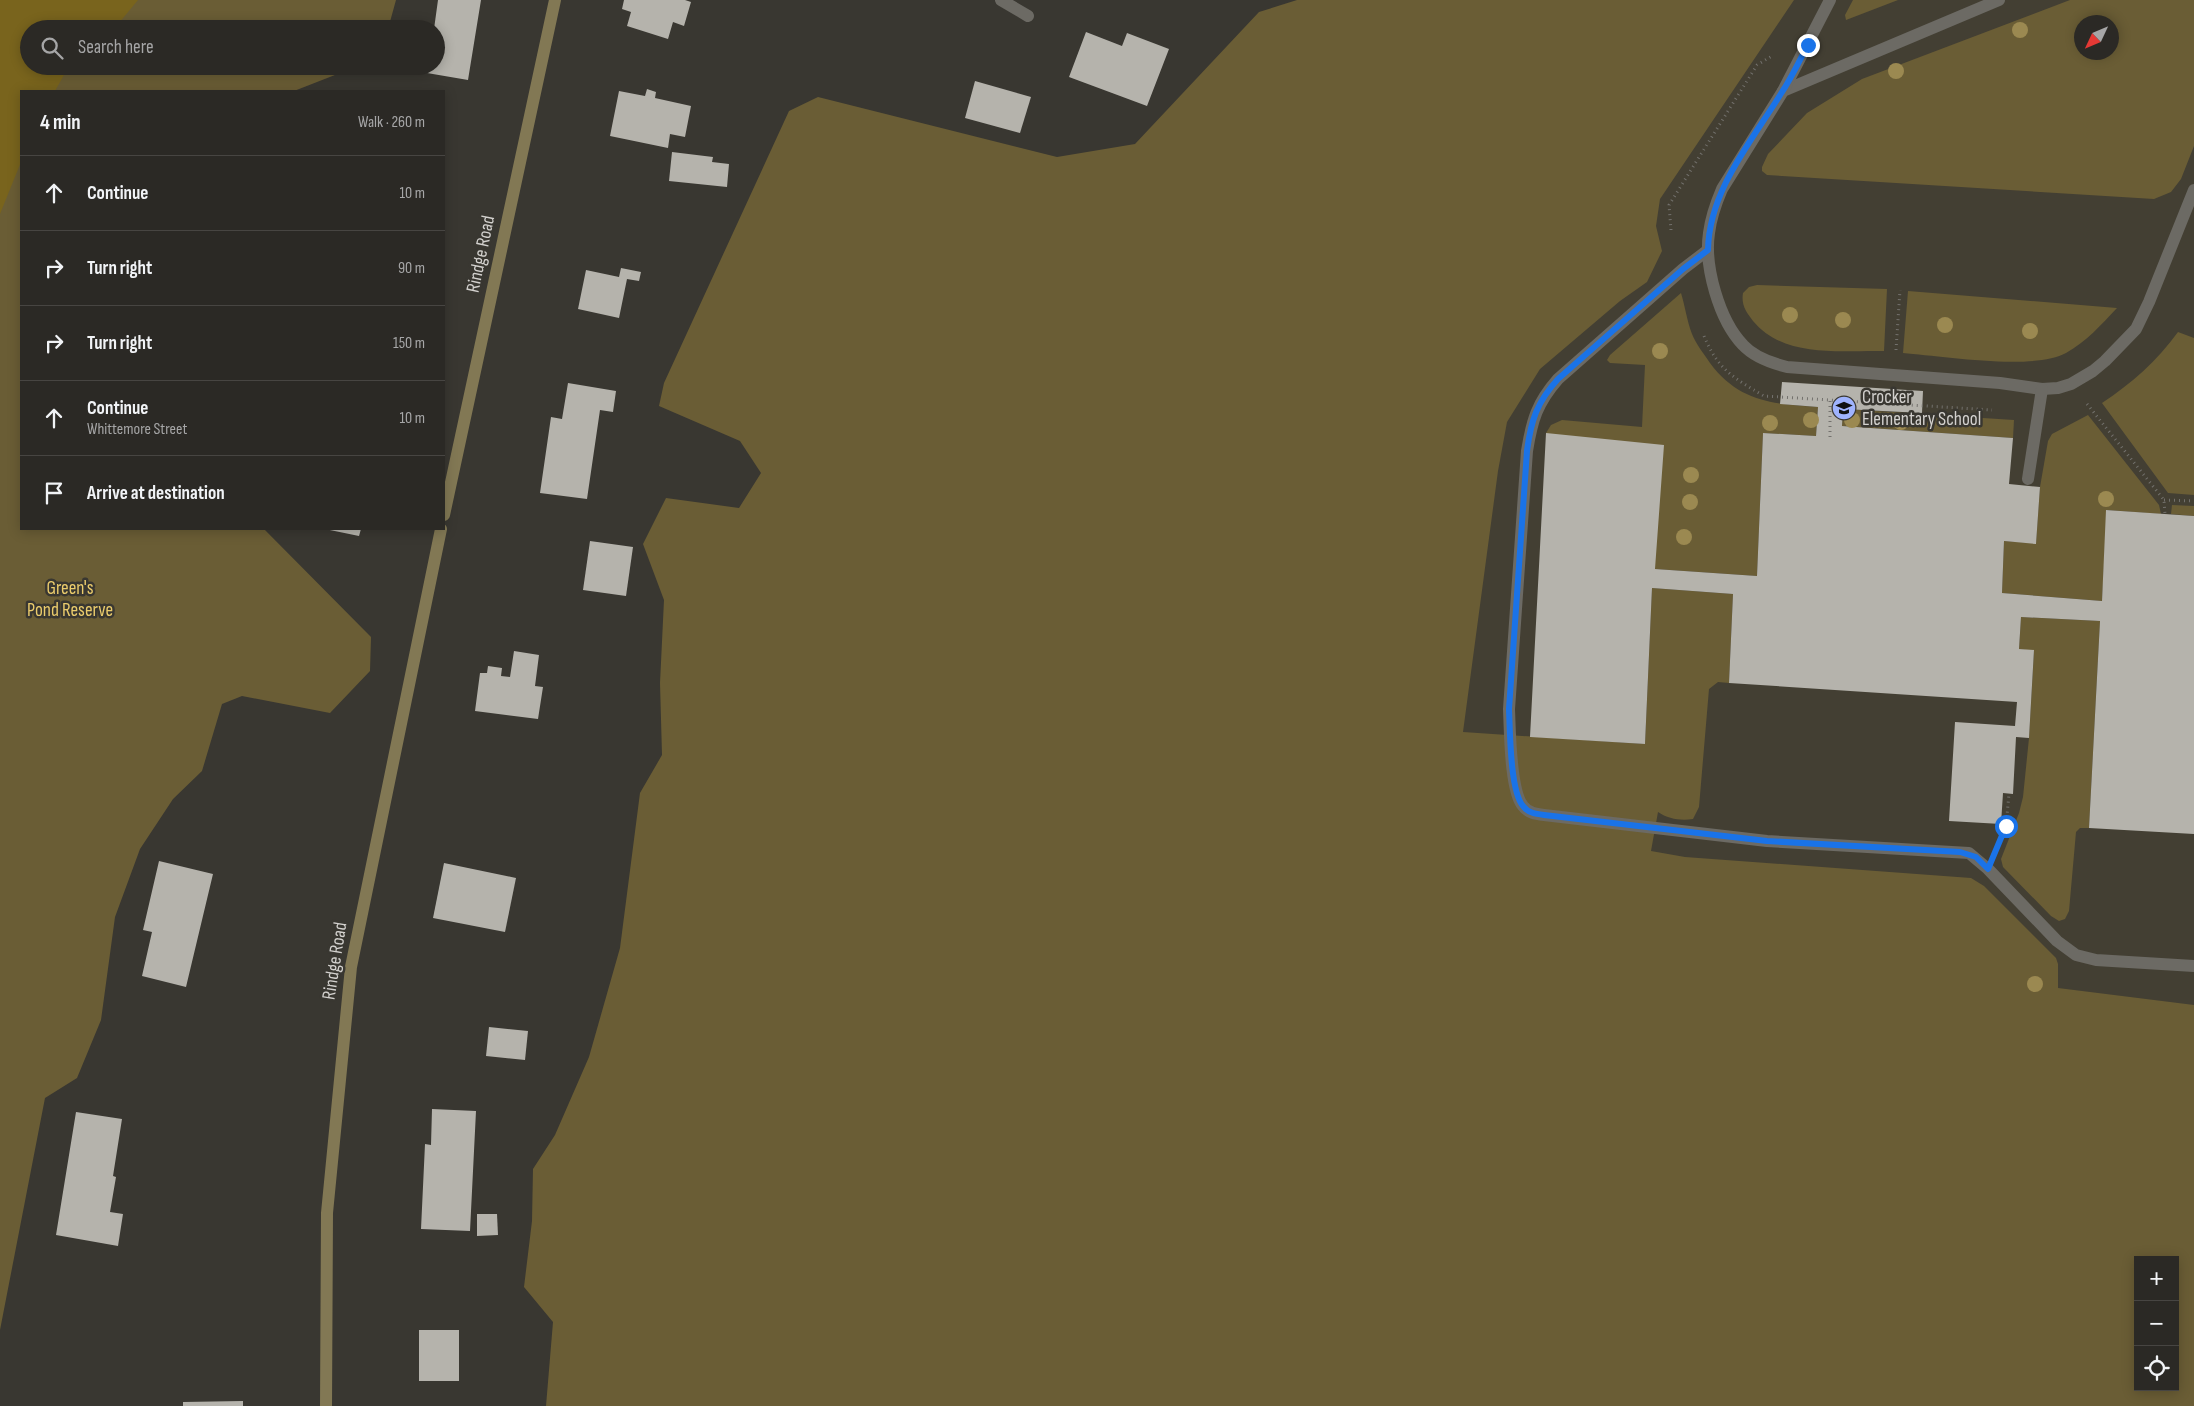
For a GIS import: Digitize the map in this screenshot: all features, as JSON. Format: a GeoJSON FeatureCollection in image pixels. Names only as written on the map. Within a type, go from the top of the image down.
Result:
{"type":"FeatureCollection","features":[{"type":"Feature","properties":{"kind":"street","name":"Rindge Road"},"geometry":{"type":"LineString","coordinates":[[445,510],[555,0]]}},
{"type":"Feature","properties":{"kind":"street"},"geometry":{"type":"LineString","coordinates":[[1001,0],[1028,16]]}},
{"type":"Feature","properties":{"kind":"street"},"geometry":{"type":"LineString","coordinates":[[1830,0],[1783,91],[1756,131],[1722,189],[1711,220],[1708,250],[1713,284],[1719,304],[1734,334],[1751,352],[1774,364],[1787,368],[2000,383],[2042,388],[2058,388],[2071,384],[2094,371],[2136,329],[2149,302],[2194,190]]}},
{"type":"Feature","properties":{"kind":"street"},"geometry":{"type":"LineString","coordinates":[[1783,91],[1999,0]]}},
{"type":"Feature","properties":{"kind":"street"},"geometry":{"type":"LineString","coordinates":[[1708,250],[1683,269],[1558,379],[1543,398],[1534,417],[1527,451],[1509,709],[1510,738],[1518,798],[1527,811],[1544,815],[1767,841],[1960,852],[1976,857],[2057,941],[2076,955],[2096,960],[2194,966]]}},
{"type":"Feature","properties":{"kind":"street"},"geometry":{"type":"LineString","coordinates":[[2028,479],[2042,388]]}},
{"type":"Feature","properties":{"kind":"street","name":"Rindge Road"},"geometry":{"type":"LineString","coordinates":[[326,1406],[327,1213],[351,967],[441,530]]}},
{"type":"Feature","properties":{"kind":"path"},"geometry":{"type":"LineString","coordinates":[[1671,230],[1670,204],[1757,66],[1773,56]]}},
{"type":"Feature","properties":{"kind":"path"},"geometry":{"type":"LineString","coordinates":[[1896,355],[1900,290]]}},
{"type":"Feature","properties":{"kind":"path"},"geometry":{"type":"LineString","coordinates":[[1830,437],[1831,370]]}},
{"type":"Feature","properties":{"kind":"path"},"geometry":{"type":"LineString","coordinates":[[2071,384],[2164,500],[2164,514]]}},
{"type":"Feature","properties":{"kind":"path"},"geometry":{"type":"LineString","coordinates":[[2164,500],[2194,501]]}},
{"type":"Feature","properties":{"kind":"path"},"geometry":{"type":"LineString","coordinates":[[1988,869],[2006,826],[2009,794]]}},
{"type":"Feature","properties":{"kind":"shaded area"},"geometry":{"type":"Polygon","coordinates":[[[0,0],[138,0],[121,20],[20,20],[20,75],[64,75],[56,90],[20,90],[20,164],[0,214],[0,0]]]}},
{"type":"Feature","properties":{"kind":"shaded area","name":"Crocker Elementary School"},"geometry":{"type":"Polygon","coordinates":[[[1622,0],[2194,0],[2194,1406],[1300,1406],[1384,762],[1622,0]]]}},
{"type":"Feature","properties":{"kind":"green space","name":"Green's Pond Reserve"},"geometry":{"type":"Polygon","coordinates":[[[0,0],[396,0],[390,20],[20,20],[20,75],[335,75],[297,90],[20,90],[20,530],[265,530],[371,637],[370,671],[330,713],[242,696],[222,704],[202,771],[173,799],[140,849],[115,917],[101,1020],[77,1078],[45,1098],[0,1330],[0,0]]]}},
{"type":"Feature","properties":{"kind":"green space"},"geometry":{"type":"Polygon","coordinates":[[[1297,0],[1794,0],[1660,199],[1656,226],[1662,251],[1647,282],[1620,301],[1540,369],[1507,422],[1498,471],[1463,732],[1645,744],[1652,588],[1733,594],[1729,683],[1718,682],[1709,689],[1699,807],[1693,819],[1688,820],[1670,818],[1658,812],[1651,851],[1685,857],[1971,878],[1984,886],[2056,958],[2058,964],[2058,988],[2194,1005],[2194,1406],[546,1406],[553,1322],[524,1287],[532,1221],[533,1169],[555,1135],[589,1057],[620,948],[640,793],[662,755],[660,683],[664,600],[643,544],[666,498],[739,508],[761,473],[740,441],[659,406],[664,383],[789,111],[818,97],[1057,157],[1135,144],[1259,12],[1297,0]]]}},
{"type":"Feature","properties":{"kind":"green space"},"geometry":{"type":"Polygon","coordinates":[[[1853,0],[1898,0],[1846,20],[1845,15],[1853,0]]]}},
{"type":"Feature","properties":{"kind":"green space"},"geometry":{"type":"Polygon","coordinates":[[[2070,0],[2194,0],[2194,146],[2181,179],[2171,192],[2154,199],[1767,175],[1762,171],[1762,167],[1768,154],[1807,113],[1862,79],[2070,0]]]}},
{"type":"Feature","properties":{"kind":"green space"},"geometry":{"type":"Polygon","coordinates":[[[1757,285],[1887,289],[1884,351],[1814,350],[1781,342],[1766,333],[1753,321],[1745,308],[1743,293],[1749,287],[1757,285]]]}},
{"type":"Feature","properties":{"kind":"green space"},"geometry":{"type":"Polygon","coordinates":[[[1908,291],[2117,308],[2080,344],[2066,353],[2032,361],[1987,361],[1903,353],[1908,291]]]}},
{"type":"Feature","properties":{"kind":"green space"},"geometry":{"type":"Polygon","coordinates":[[[1681,293],[1690,329],[1696,341],[1710,363],[1733,386],[1745,393],[1772,402],[1818,407],[1816,436],[1763,433],[1757,576],[1655,569],[1546,433],[1551,425],[1562,420],[1642,427],[1645,365],[1610,363],[1607,360],[1610,355],[1681,293]]]}},
{"type":"Feature","properties":{"kind":"green space"},"geometry":{"type":"Polygon","coordinates":[[[2178,332],[2194,338],[2194,495],[2168,493],[2102,403],[2124,388],[2143,371],[2178,332]]]}},
{"type":"Feature","properties":{"kind":"green space"},"geometry":{"type":"Polygon","coordinates":[[[1843,409],[2014,420],[2013,438],[1842,426],[1843,409]]]}},
{"type":"Feature","properties":{"kind":"green space"},"geometry":{"type":"Polygon","coordinates":[[[2088,415],[2159,505],[2161,514],[2107,510],[2102,601],[2002,593],[2004,541],[2036,543],[2040,487],[2048,441],[2052,434],[2088,415]]]}},
{"type":"Feature","properties":{"kind":"green space"},"geometry":{"type":"Polygon","coordinates":[[[2172,505],[2194,506],[2194,516],[2171,514],[2172,505]]]}},
{"type":"Feature","properties":{"kind":"green space"},"geometry":{"type":"Polygon","coordinates":[[[2021,617],[2100,621],[2089,828],[2080,828],[2076,832],[2069,911],[2065,919],[2059,921],[2051,916],[2003,867],[2001,859],[2019,813],[2023,797],[2029,738],[2034,651],[2019,649],[2021,617]]]}},
{"type":"Feature","properties":{"kind":"building"},"geometry":{"type":"Polygon","coordinates":[[[438,0],[481,0],[468,80],[439,75],[445,75],[445,20],[435,20],[438,0]]]}},
{"type":"Feature","properties":{"kind":"building"},"geometry":{"type":"Polygon","coordinates":[[[624,0],[685,0],[691,2],[684,26],[673,22],[668,39],[627,26],[631,12],[622,9],[624,0]]]}},
{"type":"Feature","properties":{"kind":"building"},"geometry":{"type":"Polygon","coordinates":[[[1086,32],[1122,46],[1127,33],[1169,49],[1147,106],[1069,77],[1086,32]]]}},
{"type":"Feature","properties":{"kind":"building"},"geometry":{"type":"Polygon","coordinates":[[[975,81],[1031,97],[1020,133],[965,118],[975,81]]]}},
{"type":"Feature","properties":{"kind":"building"},"geometry":{"type":"Polygon","coordinates":[[[647,89],[656,92],[655,98],[691,106],[685,137],[670,134],[668,148],[610,136],[619,91],[645,96],[647,89]]]}},
{"type":"Feature","properties":{"kind":"building"},"geometry":{"type":"Polygon","coordinates":[[[672,152],[713,157],[712,162],[729,164],[727,187],[669,181],[672,152]]]}},
{"type":"Feature","properties":{"kind":"building"},"geometry":{"type":"Polygon","coordinates":[[[621,268],[641,272],[639,281],[627,279],[619,318],[578,309],[586,270],[619,277],[621,268]]]}},
{"type":"Feature","properties":{"kind":"building"},"geometry":{"type":"Polygon","coordinates":[[[1782,382],[1923,391],[1922,413],[1843,409],[1842,426],[2013,438],[2009,484],[2040,487],[2036,544],[2004,541],[2002,593],[2102,601],[2106,510],[2194,516],[2194,834],[2089,828],[2100,621],[2021,617],[2019,649],[2034,650],[2029,738],[2016,737],[2013,794],[2003,793],[2001,824],[1949,821],[1955,722],[2015,726],[2017,702],[1729,683],[1733,594],[1652,588],[1645,744],[1530,737],[1546,433],[1664,445],[1655,569],[1757,576],[1763,433],[1816,436],[1818,407],[1780,404],[1782,382]]]}},
{"type":"Feature","properties":{"kind":"building"},"geometry":{"type":"Polygon","coordinates":[[[568,383],[616,391],[613,412],[600,410],[587,499],[540,493],[551,417],[562,419],[568,383]]]}},
{"type":"Feature","properties":{"kind":"building"},"geometry":{"type":"Polygon","coordinates":[[[330,530],[361,530],[359,536],[330,530]]]}},
{"type":"Feature","properties":{"kind":"building"},"geometry":{"type":"Polygon","coordinates":[[[590,541],[633,547],[626,596],[583,590],[590,541]]]}},
{"type":"Feature","properties":{"kind":"building"},"geometry":{"type":"Polygon","coordinates":[[[514,651],[539,655],[535,686],[543,687],[538,719],[475,711],[480,673],[487,673],[488,666],[502,668],[501,676],[510,677],[514,651]]]}},
{"type":"Feature","properties":{"kind":"building"},"geometry":{"type":"Polygon","coordinates":[[[159,861],[213,874],[186,987],[142,976],[152,932],[143,930],[159,861]]]}},
{"type":"Feature","properties":{"kind":"building"},"geometry":{"type":"Polygon","coordinates":[[[444,863],[516,878],[505,932],[433,918],[444,863]]]}},
{"type":"Feature","properties":{"kind":"building"},"geometry":{"type":"Polygon","coordinates":[[[489,1027],[528,1031],[525,1060],[486,1056],[489,1027]]]}},
{"type":"Feature","properties":{"kind":"building"},"geometry":{"type":"Polygon","coordinates":[[[432,1109],[476,1111],[470,1231],[421,1229],[425,1144],[431,1145],[432,1109]]]}},
{"type":"Feature","properties":{"kind":"building"},"geometry":{"type":"Polygon","coordinates":[[[76,1112],[122,1119],[113,1176],[116,1177],[110,1212],[123,1214],[118,1246],[56,1235],[76,1112]]]}},
{"type":"Feature","properties":{"kind":"building"},"geometry":{"type":"Polygon","coordinates":[[[477,1214],[497,1214],[498,1235],[477,1236],[477,1214]]]}},
{"type":"Feature","properties":{"kind":"building"},"geometry":{"type":"Polygon","coordinates":[[[419,1330],[459,1330],[459,1381],[419,1381],[419,1330]]]}},
{"type":"Feature","properties":{"kind":"building"},"geometry":{"type":"Polygon","coordinates":[[[243,1401],[243,1406],[183,1406],[183,1402],[243,1401]]]}},
{"type":"Feature","properties":{"kind":"place","name":"Crocker Elementary School"},"geometry":{"type":"Point","coordinates":[1844,408]}},
{"type":"Feature","properties":{"kind":"route"},"geometry":{"type":"LineString","coordinates":[[1808,45],[1783,91],[1756,131],[1722,189],[1715,204],[1711,220],[1708,234],[1708,250],[1683,269],[1558,379],[1538,405],[1530,430],[1527,451],[1509,709],[1510,738],[1518,798],[1527,811],[1534,814],[1767,841],[1960,852],[1976,857],[1988,869],[2006,826]]}}]}
